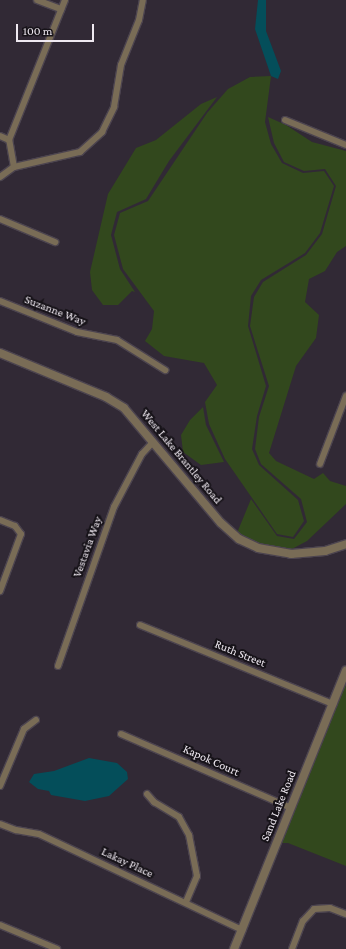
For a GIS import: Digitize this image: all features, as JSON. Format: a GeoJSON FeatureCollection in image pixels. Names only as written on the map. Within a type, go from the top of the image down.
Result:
{"type":"FeatureCollection","features":[{"type":"Feature","properties":{"kind":"street"},"geometry":{"type":"LineString","coordinates":[[38,0],[61,9]]}},
{"type":"Feature","properties":{"kind":"street"},"geometry":{"type":"LineString","coordinates":[[14,167],[9,140],[65,0]]}},
{"type":"Feature","properties":{"kind":"street"},"geometry":{"type":"LineString","coordinates":[[0,177],[14,167],[80,152],[102,132],[114,108],[122,65],[140,20],[143,0]]}},
{"type":"Feature","properties":{"kind":"street"},"geometry":{"type":"LineString","coordinates":[[286,120],[346,145]]}},
{"type":"Feature","properties":{"kind":"street"},"geometry":{"type":"LineString","coordinates":[[0,136],[9,140]]}},
{"type":"Feature","properties":{"kind":"street"},"geometry":{"type":"LineString","coordinates":[[0,219],[55,242]]}},
{"type":"Feature","properties":{"kind":"street","name":"Suzanne Way"},"geometry":{"type":"LineString","coordinates":[[0,301],[77,332],[117,340],[166,370]]}},
{"type":"Feature","properties":{"kind":"street","name":"West Lake Brantley Road"},"geometry":{"type":"LineString","coordinates":[[0,353],[115,401],[124,408],[221,523],[239,539],[258,548],[291,554],[325,551],[346,544]]}},
{"type":"Feature","properties":{"kind":"street"},"geometry":{"type":"LineString","coordinates":[[320,464],[346,396]]}},
{"type":"Feature","properties":{"kind":"street","name":"Vestavia Way"},"geometry":{"type":"LineString","coordinates":[[58,666],[114,507],[138,461],[154,442]]}},
{"type":"Feature","properties":{"kind":"street"},"geometry":{"type":"LineString","coordinates":[[0,520],[15,526],[21,534],[0,592]]}},
{"type":"Feature","properties":{"kind":"street","name":"Ruth Street"},"geometry":{"type":"LineString","coordinates":[[140,625],[333,704]]}},
{"type":"Feature","properties":{"kind":"street","name":"Sand Lake Road"},"geometry":{"type":"LineString","coordinates":[[234,949],[346,671]]}},
{"type":"Feature","properties":{"kind":"street"},"geometry":{"type":"LineString","coordinates":[[0,786],[24,729],[36,720]]}},
{"type":"Feature","properties":{"kind":"street","name":"Kapok Court"},"geometry":{"type":"LineString","coordinates":[[121,734],[291,808]]}},
{"type":"Feature","properties":{"kind":"street"},"geometry":{"type":"LineString","coordinates":[[147,794],[154,802],[179,817],[188,835],[197,876],[186,902]]}},
{"type":"Feature","properties":{"kind":"street","name":"Lakay Place"},"geometry":{"type":"LineString","coordinates":[[0,824],[16,830],[39,834],[186,902],[242,930]]}},
{"type":"Feature","properties":{"kind":"street"},"geometry":{"type":"LineString","coordinates":[[292,949],[303,921],[314,909],[330,908],[346,914]]}},
{"type":"Feature","properties":{"kind":"street"},"geometry":{"type":"LineString","coordinates":[[0,925],[57,949]]}},
{"type":"Feature","properties":{"kind":"green space"},"geometry":{"type":"Polygon","coordinates":[[[271,76],[265,122],[271,144],[282,163],[303,173],[324,171],[334,186],[320,233],[305,253],[261,280],[251,296],[248,326],[266,386],[257,416],[252,449],[259,465],[298,500],[304,521],[293,537],[277,534],[225,459],[209,424],[205,402],[217,385],[204,363],[164,356],[145,341],[152,329],[154,311],[123,269],[114,235],[120,213],[148,201],[207,113],[228,89],[250,77],[271,76]]]}},
{"type":"Feature","properties":{"kind":"green space"},"geometry":{"type":"Polygon","coordinates":[[[217,97],[169,161],[146,199],[117,212],[111,235],[120,269],[135,292],[132,291],[118,305],[103,305],[92,290],[90,272],[108,194],[136,148],[156,140],[201,104],[217,97]]]}},
{"type":"Feature","properties":{"kind":"green space"},"geometry":{"type":"Polygon","coordinates":[[[268,117],[286,125],[312,142],[346,151],[346,246],[337,252],[325,271],[309,279],[305,302],[319,315],[316,338],[296,366],[269,453],[276,461],[314,479],[323,473],[330,481],[346,486],[346,504],[307,541],[290,550],[259,546],[237,533],[251,499],[277,536],[294,539],[307,522],[301,499],[261,464],[255,449],[259,417],[269,386],[250,326],[254,297],[263,282],[306,255],[322,234],[336,186],[325,169],[304,171],[284,162],[274,143],[268,117]]]}},
{"type":"Feature","properties":{"kind":"green space"},"geometry":{"type":"Polygon","coordinates":[[[203,407],[206,425],[224,462],[201,465],[183,452],[181,435],[190,420],[203,407]]]}},
{"type":"Feature","properties":{"kind":"green space"},"geometry":{"type":"Polygon","coordinates":[[[346,679],[346,866],[288,843],[280,843],[346,679]]]}},
{"type":"Feature","properties":{"kind":"water"},"geometry":{"type":"Polygon","coordinates":[[[258,0],[266,0],[266,31],[281,71],[278,79],[271,76],[255,29],[258,0]]]}},
{"type":"Feature","properties":{"kind":"water"},"geometry":{"type":"Polygon","coordinates":[[[89,758],[117,763],[127,772],[128,779],[109,796],[85,801],[51,795],[49,791],[38,789],[29,782],[34,774],[54,771],[89,758]]]}}]}
